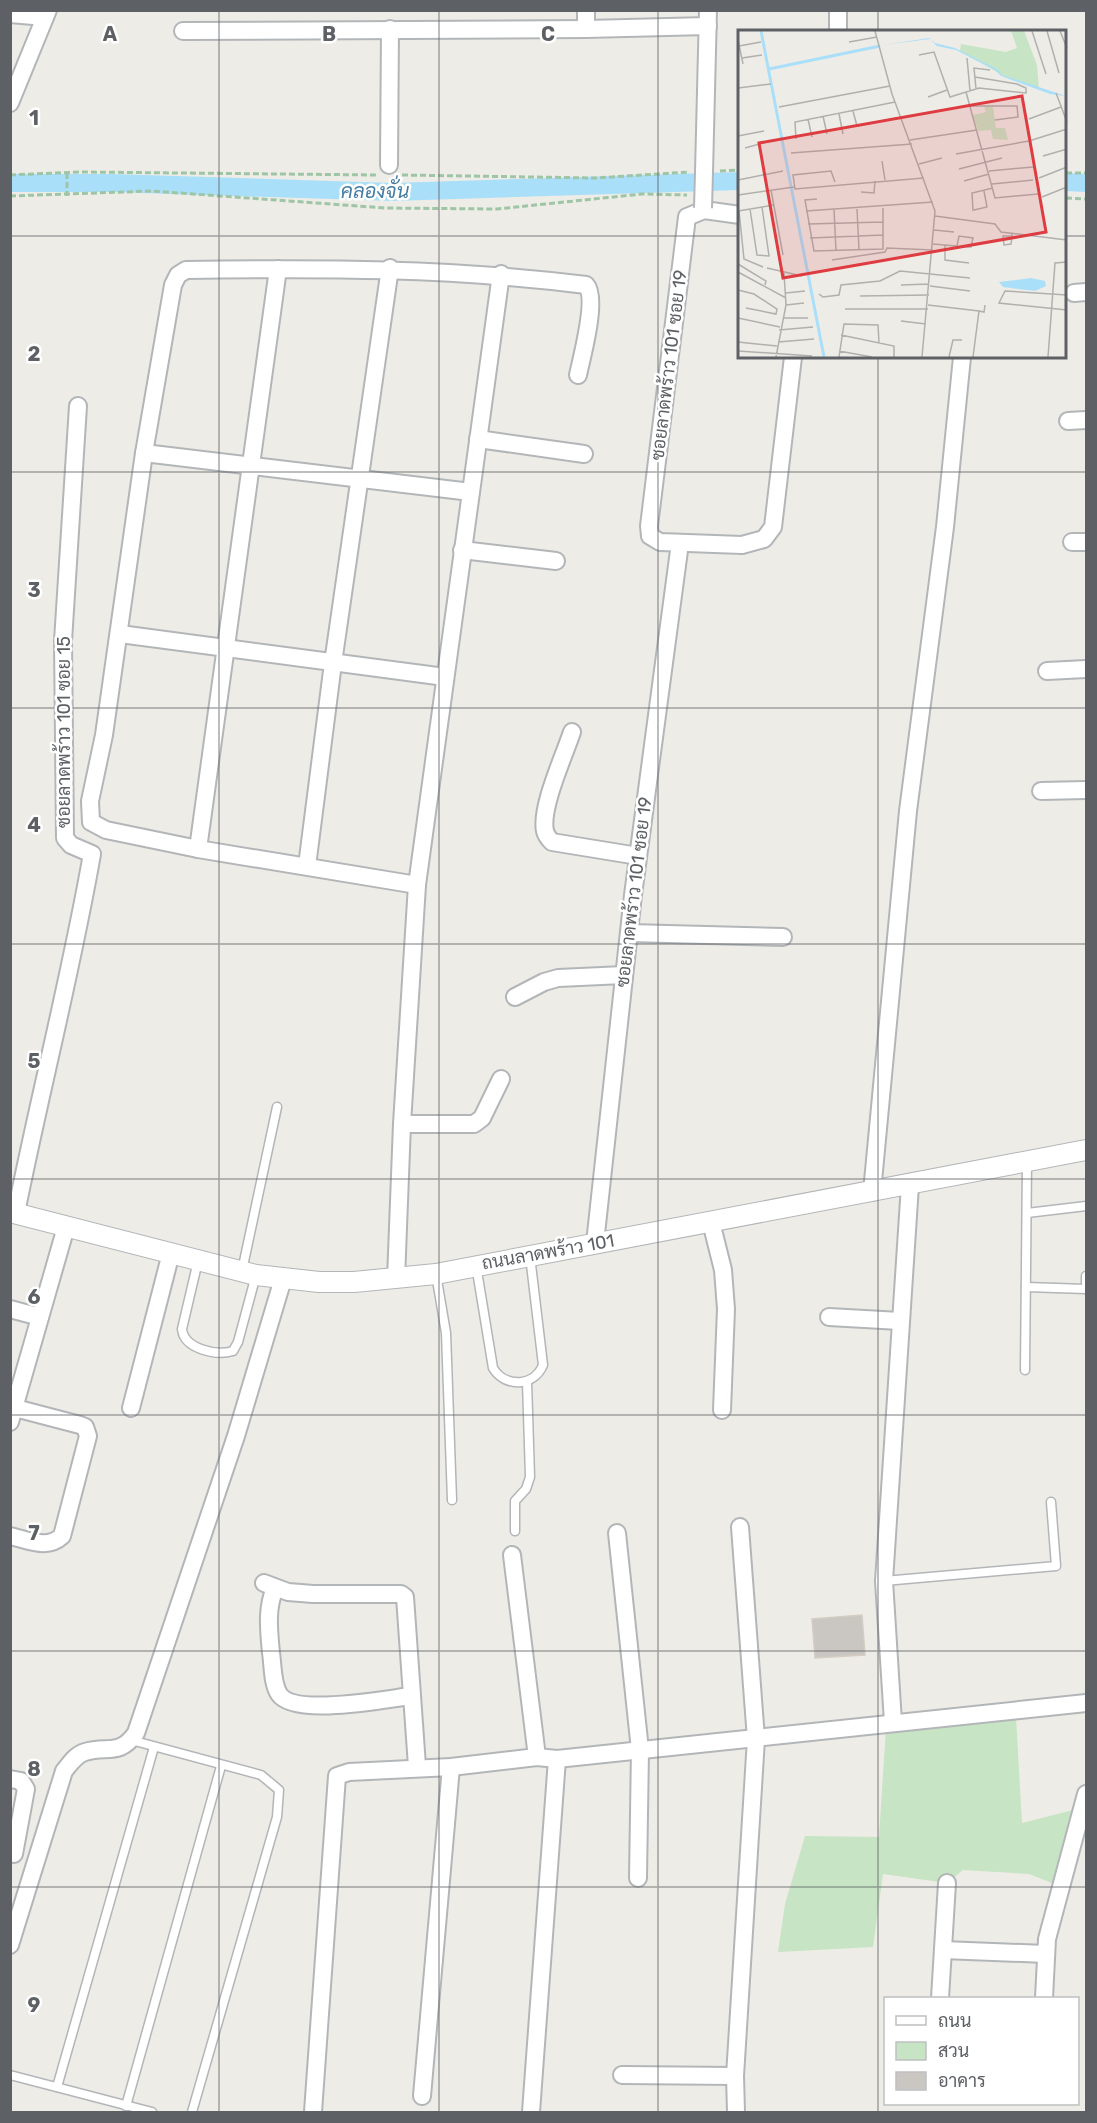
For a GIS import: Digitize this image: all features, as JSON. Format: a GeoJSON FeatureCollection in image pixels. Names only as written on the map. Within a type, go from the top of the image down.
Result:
{"type":"FeatureCollection","features":[{"type":"Feature","properties":{"kind":"street"},"geometry":{"type":"LineString","coordinates":[[586,10],[586,29]]}},
{"type":"Feature","properties":{"kind":"street"},"geometry":{"type":"LineString","coordinates":[[838,10],[838,30]]}},
{"type":"Feature","properties":{"kind":"street"},"geometry":{"type":"LineString","coordinates":[[10,14],[47,14],[10,103]]}},
{"type":"Feature","properties":{"kind":"street"},"geometry":{"type":"LineString","coordinates":[[183,31],[586,29],[708,18],[704,205],[738,214]]}},
{"type":"Feature","properties":{"kind":"street"},"geometry":{"type":"LineString","coordinates":[[389,165],[390,29]]}},
{"type":"Feature","properties":{"kind":"street","name":"ซอยลาดพร้าว 101 ซอย 19"},"geometry":{"type":"LineString","coordinates":[[704,205],[687,217],[649,526],[650,536],[660,543],[742,545],[764,539],[773,527],[793,358]]}},
{"type":"Feature","properties":{"kind":"street"},"geometry":{"type":"LineString","coordinates":[[307,866],[333,663],[390,268]]}},
{"type":"Feature","properties":{"kind":"street"},"geometry":{"type":"LineString","coordinates":[[417,885],[198,849],[106,830],[91,822],[90,801],[120,634],[144,453],[173,285],[178,275],[186,270],[390,268],[501,274],[586,285],[590,290],[591,304],[578,375]]}},
{"type":"Feature","properties":{"kind":"street"},"geometry":{"type":"LineString","coordinates":[[198,849],[278,269]]}},
{"type":"Feature","properties":{"kind":"street"},"geometry":{"type":"LineString","coordinates":[[396,1279],[402,1124],[417,885],[501,274]]}},
{"type":"Feature","properties":{"kind":"street"},"geometry":{"type":"LineString","coordinates":[[872,1192],[908,811],[945,527],[962,358]]}},
{"type":"Feature","properties":{"kind":"street","name":"ซอยลาดพร้าว 101 ซอย 15"},"geometry":{"type":"LineString","coordinates":[[13,1212],[78,939],[93,854],[71,845],[65,838],[63,641],[78,406]]}},
{"type":"Feature","properties":{"kind":"street"},"geometry":{"type":"LineString","coordinates":[[1068,421],[1086,420]]}},
{"type":"Feature","properties":{"kind":"street"},"geometry":{"type":"LineString","coordinates":[[478,439],[584,454]]}},
{"type":"Feature","properties":{"kind":"street"},"geometry":{"type":"LineString","coordinates":[[144,453],[251,468],[471,492]]}},
{"type":"Feature","properties":{"kind":"street","name":"ซอยลาดพร้าว 101 ซอย 19"},"geometry":{"type":"LineString","coordinates":[[595,1243],[628,933],[680,543]]}},
{"type":"Feature","properties":{"kind":"street"},"geometry":{"type":"LineString","coordinates":[[462,550],[556,561]]}},
{"type":"Feature","properties":{"kind":"street"},"geometry":{"type":"LineString","coordinates":[[120,634],[226,650],[445,677]]}},
{"type":"Feature","properties":{"kind":"street"},"geometry":{"type":"LineString","coordinates":[[1047,671],[1086,669]]}},
{"type":"Feature","properties":{"kind":"street"},"geometry":{"type":"LineString","coordinates":[[572,732],[546,812],[545,833],[552,842],[638,856]]}},
{"type":"Feature","properties":{"kind":"street"},"geometry":{"type":"LineString","coordinates":[[1041,791],[1086,790]]}},
{"type":"Feature","properties":{"kind":"street"},"geometry":{"type":"LineString","coordinates":[[628,933],[783,937]]}},
{"type":"Feature","properties":{"kind":"street"},"geometry":{"type":"LineString","coordinates":[[515,998],[544,982],[558,978],[624,975]]}},
{"type":"Feature","properties":{"kind":"street"},"geometry":{"type":"LineString","coordinates":[[402,1124],[474,1124],[482,1118],[501,1079]]}},
{"type":"Feature","properties":{"kind":"street","name":"ถนนลาดพร้าว 101"},"geometry":{"type":"LineString","coordinates":[[13,1212],[249,1273],[283,1279],[354,1282],[436,1274],[1086,1150]]}},
{"type":"Feature","properties":{"kind":"street"},"geometry":{"type":"LineString","coordinates":[[893,1722],[884,1581],[910,1185]]}},
{"type":"Feature","properties":{"kind":"street"},"geometry":{"type":"LineString","coordinates":[[711,1222],[723,1270],[726,1309],[722,1410]]}},
{"type":"Feature","properties":{"kind":"street"},"geometry":{"type":"LineString","coordinates":[[10,1536],[54,1544],[62,1536],[88,1436],[85,1427],[80,1425],[13,1415],[66,1227]]}},
{"type":"Feature","properties":{"kind":"street"},"geometry":{"type":"LineString","coordinates":[[131,1408],[171,1253]]}},
{"type":"Feature","properties":{"kind":"street"},"geometry":{"type":"LineString","coordinates":[[10,1945],[64,1771],[74,1758],[84,1752],[119,1749],[136,1733],[236,1436],[283,1279]]}},
{"type":"Feature","properties":{"kind":"street"},"geometry":{"type":"LineString","coordinates":[[10,1309],[40,1317]]}},
{"type":"Feature","properties":{"kind":"street"},"geometry":{"type":"LineString","coordinates":[[829,1317],[900,1321]]}},
{"type":"Feature","properties":{"kind":"street"},"geometry":{"type":"LineString","coordinates":[[736,2112],[735,2076],[756,1739],[740,1527]]}},
{"type":"Feature","properties":{"kind":"street"},"geometry":{"type":"LineString","coordinates":[[617,1533],[640,1750],[638,1878]]}},
{"type":"Feature","properties":{"kind":"street"},"geometry":{"type":"LineString","coordinates":[[512,1555],[537,1756]]}},
{"type":"Feature","properties":{"kind":"street"},"geometry":{"type":"LineString","coordinates":[[411,1696],[331,1705],[290,1702],[279,1695],[274,1676],[268,1619],[270,1586],[313,1594],[401,1594],[405,1597],[417,1767]]}},
{"type":"Feature","properties":{"kind":"street"},"geometry":{"type":"LineString","coordinates":[[313,2112],[337,1776],[350,1772],[451,1767],[537,1756],[557,1759],[1086,1703]]}},
{"type":"Feature","properties":{"kind":"street"},"geometry":{"type":"LineString","coordinates":[[531,2112],[557,1759]]}},
{"type":"Feature","properties":{"kind":"street"},"geometry":{"type":"LineString","coordinates":[[422,2096],[451,1767]]}},
{"type":"Feature","properties":{"kind":"street"},"geometry":{"type":"LineString","coordinates":[[10,1779],[21,1781],[26,1789],[12,1853],[36,1860]]}},
{"type":"Feature","properties":{"kind":"street"},"geometry":{"type":"LineString","coordinates":[[1044,1997],[1047,1939],[1086,1794]]}},
{"type":"Feature","properties":{"kind":"street"},"geometry":{"type":"LineString","coordinates":[[940,1997],[947,1883]]}},
{"type":"Feature","properties":{"kind":"street"},"geometry":{"type":"LineString","coordinates":[[943,1950],[1046,1954]]}},
{"type":"Feature","properties":{"kind":"street"},"geometry":{"type":"LineString","coordinates":[[622,2075],[735,2076]]}},
{"type":"Feature","properties":{"kind":"lane"},"geometry":{"type":"LineString","coordinates":[[198,1261],[182,1329],[183,1338],[189,1345],[203,1349],[233,1351],[238,1342],[276,1107]]}},
{"type":"Feature","properties":{"kind":"lane"},"geometry":{"type":"LineString","coordinates":[[1025,1370],[1027,1161]]}},
{"type":"Feature","properties":{"kind":"lane"},"geometry":{"type":"LineString","coordinates":[[1028,1213],[1086,1206]]}},
{"type":"Feature","properties":{"kind":"lane"},"geometry":{"type":"LineString","coordinates":[[476,1265],[493,1368],[502,1379],[512,1383],[526,1382],[535,1378],[543,1365],[530,1255]]}},
{"type":"Feature","properties":{"kind":"lane"},"geometry":{"type":"LineString","coordinates":[[436,1274],[446,1333],[452,1500]]}},
{"type":"Feature","properties":{"kind":"lane"},"geometry":{"type":"LineString","coordinates":[[1026,1287],[1086,1289],[1086,1276]]}},
{"type":"Feature","properties":{"kind":"lane"},"geometry":{"type":"LineString","coordinates":[[515,1531],[515,1501],[526,1489],[530,1477],[526,1382]]}},
{"type":"Feature","properties":{"kind":"lane"},"geometry":{"type":"LineString","coordinates":[[884,1581],[1056,1566],[1051,1502]]}},
{"type":"Feature","properties":{"kind":"lane"},"geometry":{"type":"LineString","coordinates":[[131,1740],[261,1775],[279,1790],[277,1817],[192,2112]]}},
{"type":"Feature","properties":{"kind":"lane"},"geometry":{"type":"LineString","coordinates":[[57,2087],[154,1747]]}},
{"type":"Feature","properties":{"kind":"lane"},"geometry":{"type":"LineString","coordinates":[[126,2106],[221,1766]]}},
{"type":"Feature","properties":{"kind":"lane"},"geometry":{"type":"LineString","coordinates":[[10,2075],[152,2112]]}},
{"type":"Feature","properties":{"kind":"path"},"geometry":{"type":"LineString","coordinates":[[67,172],[67,196]]}},
{"type":"Feature","properties":{"kind":"path"},"geometry":{"type":"LineString","coordinates":[[1067,173],[1086,173]]}},
{"type":"Feature","properties":{"kind":"path"},"geometry":{"type":"LineString","coordinates":[[10,196],[67,196],[152,191],[385,208],[497,209],[642,194],[704,205]]}},
{"type":"Feature","properties":{"kind":"path"},"geometry":{"type":"LineString","coordinates":[[1067,198],[1086,199]]}},
{"type":"Feature","properties":{"kind":"green space"},"geometry":{"type":"Polygon","coordinates":[[[1016,1717],[1022,1823],[1073,1810],[1057,1885],[1029,1874],[963,1870],[947,1883],[883,1874],[873,1947],[778,1952],[785,1904],[805,1836],[879,1837],[886,1728],[1016,1717]]]}},
{"type":"Feature","properties":{"kind":"building"},"geometry":{"type":"Polygon","coordinates":[[[862,1615],[865,1655],[815,1658],[812,1619],[862,1615]]]}},
{"type":"Feature","properties":{"kind":"waterway","name":"คลองจั่น"},"geometry":{"type":"LineString","coordinates":[[10,183],[111,183],[393,192],[738,181]]}},
{"type":"Feature","properties":{"kind":"waterway","name":"คลองจั่น"},"geometry":{"type":"LineString","coordinates":[[1067,182],[1086,183]]}}]}
